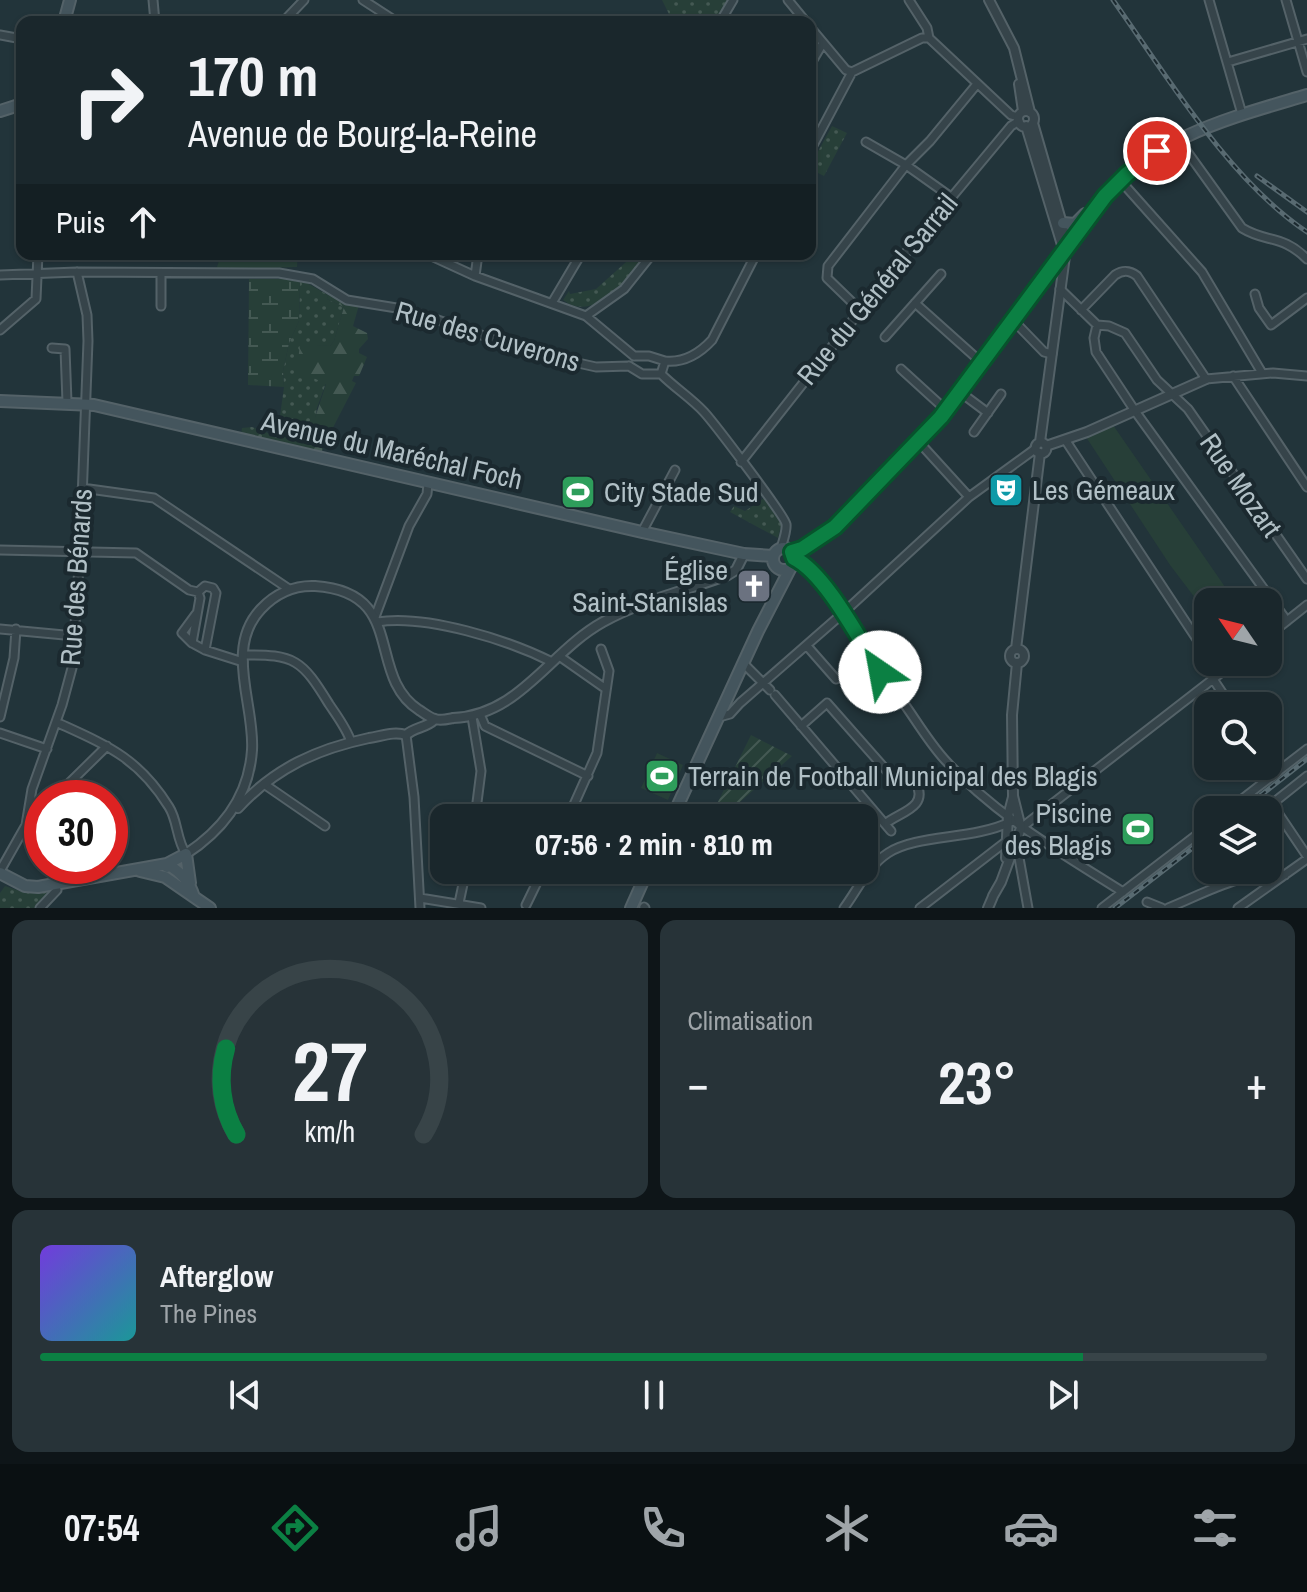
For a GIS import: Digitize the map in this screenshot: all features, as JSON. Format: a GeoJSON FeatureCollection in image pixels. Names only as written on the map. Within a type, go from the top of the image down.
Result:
{"type":"FeatureCollection","features":[{"type":"Feature","properties":{"kind":"main road"},"geometry":{"type":"LineString","coordinates":[[679,804],[774,597],[785,558],[835,527],[946,410],[1120,180],[1178,139],[1242,114],[1305,99]]}},
{"type":"Feature","properties":{"kind":"main road"},"geometry":{"type":"LineString","coordinates":[[1063,223],[1075,224],[1100,203]]}},
{"type":"Feature","properties":{"kind":"main road","name":"Avenue du Maréchal Foch"},"geometry":{"type":"LineString","coordinates":[[0,401],[86,404],[642,532],[744,554],[785,558]]}},
{"type":"Feature","properties":{"kind":"main road"},"geometry":{"type":"LineString","coordinates":[[128,873],[167,864],[184,849]]}},
{"type":"Feature","properties":{"kind":"main road"},"geometry":{"type":"LineString","coordinates":[[179,871],[184,849]]}},
{"type":"Feature","properties":{"kind":"main road"},"geometry":{"type":"LineString","coordinates":[[184,849],[194,897]]}},
{"type":"Feature","properties":{"kind":"main road"},"geometry":{"type":"LineString","coordinates":[[167,864],[190,883]]}},
{"type":"Feature","properties":{"kind":"main road"},"geometry":{"type":"LineString","coordinates":[[165,877],[167,864]]}},
{"type":"Feature","properties":{"kind":"main road"},"geometry":{"type":"LineString","coordinates":[[138,871],[165,877],[210,908]]}},
{"type":"Feature","properties":{"kind":"main road"},"geometry":{"type":"LineString","coordinates":[[165,877],[179,871]]}},
{"type":"Feature","properties":{"kind":"main road"},"geometry":{"type":"LineString","coordinates":[[0,872],[25,886],[55,884]]}},
{"type":"Feature","properties":{"kind":"main road"},"geometry":{"type":"LineString","coordinates":[[631,908],[642,884]]}},
{"type":"Feature","properties":{"kind":"street"},"geometry":{"type":"LineString","coordinates":[[289,16],[304,0]]}},
{"type":"Feature","properties":{"kind":"street"},"geometry":{"type":"LineString","coordinates":[[363,0],[388,16]]}},
{"type":"Feature","properties":{"kind":"street"},"geometry":{"type":"LineString","coordinates":[[788,0],[801,16]]}},
{"type":"Feature","properties":{"kind":"street"},"geometry":{"type":"LineString","coordinates":[[909,0],[927,28],[929,38],[1011,115],[1025,118]]}},
{"type":"Feature","properties":{"kind":"street"},"geometry":{"type":"LineString","coordinates":[[989,0],[1008,38],[1025,118],[1062,245],[1066,248]]}},
{"type":"Feature","properties":{"kind":"street"},"geometry":{"type":"LineString","coordinates":[[1286,0],[1307,72]]}},
{"type":"Feature","properties":{"kind":"street"},"geometry":{"type":"LineString","coordinates":[[1213,1],[1242,114]]}},
{"type":"Feature","properties":{"kind":"street"},"geometry":{"type":"LineString","coordinates":[[816,34],[846,70],[852,72]]}},
{"type":"Feature","properties":{"kind":"street"},"geometry":{"type":"LineString","coordinates":[[816,140],[852,72],[922,38],[929,38]]}},
{"type":"Feature","properties":{"kind":"street"},"geometry":{"type":"LineString","coordinates":[[1228,62],[1307,39]]}},
{"type":"Feature","properties":{"kind":"street"},"geometry":{"type":"LineString","coordinates":[[816,55],[823,43]]}},
{"type":"Feature","properties":{"kind":"street"},"geometry":{"type":"LineString","coordinates":[[860,310],[833,285],[826,272],[828,266],[906,165],[977,84]]}},
{"type":"Feature","properties":{"kind":"street"},"geometry":{"type":"LineString","coordinates":[[988,908],[1012,832],[1012,715],[1017,663],[1024,656],[1021,650],[1016,649],[1067,241],[1025,118]]}},
{"type":"Feature","properties":{"kind":"street","name":"Rue du Général Sarrail"},"geometry":{"type":"LineString","coordinates":[[741,462],[951,197],[1011,126],[1025,118]]}},
{"type":"Feature","properties":{"kind":"street"},"geometry":{"type":"LineString","coordinates":[[1178,139],[1242,228],[1252,234],[1278,239],[1307,259]]}},
{"type":"Feature","properties":{"kind":"street"},"geometry":{"type":"LineString","coordinates":[[866,142],[906,165],[951,197]]}},
{"type":"Feature","properties":{"kind":"street"},"geometry":{"type":"LineString","coordinates":[[1120,180],[1202,272],[1262,373]]}},
{"type":"Feature","properties":{"kind":"street"},"geometry":{"type":"LineString","coordinates":[[0,330],[34,302],[38,260]]}},
{"type":"Feature","properties":{"kind":"street"},"geometry":{"type":"LineString","coordinates":[[440,260],[475,276],[586,316],[634,356],[665,361],[685,359],[703,350],[712,340],[753,260]]}},
{"type":"Feature","properties":{"kind":"street"},"geometry":{"type":"LineString","coordinates":[[475,276],[477,260]]}},
{"type":"Feature","properties":{"kind":"street"},"geometry":{"type":"LineString","coordinates":[[552,303],[574,260]]}},
{"type":"Feature","properties":{"kind":"street"},"geometry":{"type":"LineString","coordinates":[[586,316],[624,289],[647,260]]}},
{"type":"Feature","properties":{"kind":"street"},"geometry":{"type":"LineString","coordinates":[[1081,310],[1115,275],[1122,271],[1131,272],[1137,276],[1206,379]]}},
{"type":"Feature","properties":{"kind":"street","name":"Rue des Bénards"},"geometry":{"type":"LineString","coordinates":[[35,780],[72,668],[75,636],[88,323],[77,272]]}},
{"type":"Feature","properties":{"kind":"street"},"geometry":{"type":"LineString","coordinates":[[0,275],[161,273],[161,306]]}},
{"type":"Feature","properties":{"kind":"street","name":"Rue des Cuverons"},"geometry":{"type":"LineString","coordinates":[[161,273],[279,273],[304,276],[347,300],[409,310],[554,358],[596,367],[629,366],[642,374],[661,374]]}},
{"type":"Feature","properties":{"kind":"street"},"geometry":{"type":"LineString","coordinates":[[885,337],[941,274]]}},
{"type":"Feature","properties":{"kind":"street"},"geometry":{"type":"LineString","coordinates":[[1043,279],[1060,289]]}},
{"type":"Feature","properties":{"kind":"street","name":"Rue Mozart"},"geometry":{"type":"LineString","coordinates":[[1060,289],[1097,325],[1125,333],[1151,373],[1188,409],[1307,579]]}},
{"type":"Feature","properties":{"kind":"street"},"geometry":{"type":"LineString","coordinates":[[1255,294],[1259,308],[1271,325],[1307,298]]}},
{"type":"Feature","properties":{"kind":"street"},"geometry":{"type":"LineString","coordinates":[[915,303],[982,363]]}},
{"type":"Feature","properties":{"kind":"street"},"geometry":{"type":"LineString","coordinates":[[1013,320],[1044,352],[1052,354]]}},
{"type":"Feature","properties":{"kind":"street"},"geometry":{"type":"LineString","coordinates":[[1097,325],[1094,338],[1096,352],[1287,621]]}},
{"type":"Feature","properties":{"kind":"street"},"geometry":{"type":"LineString","coordinates":[[52,348],[65,349],[67,402]]}},
{"type":"Feature","properties":{"kind":"street"},"geometry":{"type":"LineString","coordinates":[[629,366],[634,356]]}},
{"type":"Feature","properties":{"kind":"street"},"geometry":{"type":"LineString","coordinates":[[665,361],[661,374],[702,409],[782,513],[786,525],[785,558],[803,563],[814,576],[880,672],[878,678],[888,683],[944,759],[1000,810],[1012,832]]}},
{"type":"Feature","properties":{"kind":"street"},"geometry":{"type":"LineString","coordinates":[[901,369],[946,410]]}},
{"type":"Feature","properties":{"kind":"street"},"geometry":{"type":"LineString","coordinates":[[719,717],[736,710],[745,698],[770,689],[807,646],[969,497],[1040,448],[1066,441],[1206,379],[1262,373],[1307,376]]}},
{"type":"Feature","properties":{"kind":"street"},"geometry":{"type":"LineString","coordinates":[[1233,376],[1307,487]]}},
{"type":"Feature","properties":{"kind":"street"},"geometry":{"type":"LineString","coordinates":[[960,392],[988,413]]}},
{"type":"Feature","properties":{"kind":"street"},"geometry":{"type":"LineString","coordinates":[[974,432],[1001,394]]}},
{"type":"Feature","properties":{"kind":"street"},"geometry":{"type":"LineString","coordinates":[[918,441],[969,497]]}},
{"type":"Feature","properties":{"kind":"street"},"geometry":{"type":"LineString","coordinates":[[1066,441],[1194,635]]}},
{"type":"Feature","properties":{"kind":"street"},"geometry":{"type":"LineString","coordinates":[[642,532],[675,470]]}},
{"type":"Feature","properties":{"kind":"street"},"geometry":{"type":"LineString","coordinates":[[376,620],[409,526],[427,494],[428,484]]}},
{"type":"Feature","properties":{"kind":"street"},"geometry":{"type":"LineString","coordinates":[[82,488],[154,498],[289,589]]}},
{"type":"Feature","properties":{"kind":"street"},"geometry":{"type":"LineString","coordinates":[[0,550],[136,553],[189,590],[198,592]]}},
{"type":"Feature","properties":{"kind":"street"},"geometry":{"type":"LineString","coordinates":[[406,735],[413,728],[434,720],[476,716],[505,704],[587,632],[613,617],[728,575],[736,570],[744,554]]}},
{"type":"Feature","properties":{"kind":"street"},"geometry":{"type":"LineString","coordinates":[[198,592],[205,586],[213,588],[216,593],[205,650]]}},
{"type":"Feature","properties":{"kind":"street"},"geometry":{"type":"LineString","coordinates":[[56,722],[135,763],[171,809],[184,849],[228,818],[248,790],[252,749],[243,658],[251,624],[259,610],[289,589],[312,586],[356,597],[376,620],[393,680],[411,704],[434,720]]}},
{"type":"Feature","properties":{"kind":"street"},"geometry":{"type":"LineString","coordinates":[[198,592],[200,598],[192,643],[205,650],[243,658],[274,655],[302,666],[312,676],[351,742]]}},
{"type":"Feature","properties":{"kind":"street"},"geometry":{"type":"LineString","coordinates":[[1282,625],[1307,605]]}},
{"type":"Feature","properties":{"kind":"street"},"geometry":{"type":"LineString","coordinates":[[376,620],[441,626],[502,640],[555,659],[606,689]]}},
{"type":"Feature","properties":{"kind":"street"},"geometry":{"type":"LineString","coordinates":[[0,629],[75,636]]}},
{"type":"Feature","properties":{"kind":"street"},"geometry":{"type":"LineString","coordinates":[[0,717],[14,658],[16,629]]}},
{"type":"Feature","properties":{"kind":"street"},"geometry":{"type":"LineString","coordinates":[[587,632],[594,641]]}},
{"type":"Feature","properties":{"kind":"street"},"geometry":{"type":"LineString","coordinates":[[807,646],[836,679]]}},
{"type":"Feature","properties":{"kind":"street"},"geometry":{"type":"LineString","coordinates":[[575,804],[597,753],[609,671],[601,649]]}},
{"type":"Feature","properties":{"kind":"street"},"geometry":{"type":"LineString","coordinates":[[744,664],[770,689],[904,846]]}},
{"type":"Feature","properties":{"kind":"street"},"geometry":{"type":"LineString","coordinates":[[920,908],[1012,832],[1216,676],[1224,692]]}},
{"type":"Feature","properties":{"kind":"street"},"geometry":{"type":"LineString","coordinates":[[801,726],[827,703],[895,780],[908,778],[916,783],[920,798],[915,806],[898,813],[885,824]]}},
{"type":"Feature","properties":{"kind":"street"},"geometry":{"type":"LineString","coordinates":[[476,716],[485,726],[588,776]]}},
{"type":"Feature","properties":{"kind":"street"},"geometry":{"type":"LineString","coordinates":[[476,716],[481,771],[477,804]]}},
{"type":"Feature","properties":{"kind":"street"},"geometry":{"type":"LineString","coordinates":[[248,790],[326,748],[398,732],[406,735]]}},
{"type":"Feature","properties":{"kind":"street"},"geometry":{"type":"LineString","coordinates":[[0,733],[47,749]]}},
{"type":"Feature","properties":{"kind":"street"},"geometry":{"type":"LineString","coordinates":[[406,735],[414,797],[420,908]]}},
{"type":"Feature","properties":{"kind":"street"},"geometry":{"type":"LineString","coordinates":[[72,780],[107,746]]}},
{"type":"Feature","properties":{"kind":"street"},"geometry":{"type":"LineString","coordinates":[[1282,768],[1307,749]]}},
{"type":"Feature","properties":{"kind":"street"},"geometry":{"type":"LineString","coordinates":[[1238,908],[1307,858],[1272,804],[1307,776]]}},
{"type":"Feature","properties":{"kind":"street"},"geometry":{"type":"LineString","coordinates":[[1246,796],[1267,780]]}},
{"type":"Feature","properties":{"kind":"street"},"geometry":{"type":"LineString","coordinates":[[264,784],[325,826]]}},
{"type":"Feature","properties":{"kind":"street"},"geometry":{"type":"LineString","coordinates":[[1013,796],[1012,832],[1028,908]]}},
{"type":"Feature","properties":{"kind":"street","name":"Rue des Bénards"},"geometry":{"type":"LineString","coordinates":[[0,872],[24,829]]}},
{"type":"Feature","properties":{"kind":"street"},"geometry":{"type":"LineString","coordinates":[[990,831],[1012,832]]}},
{"type":"Feature","properties":{"kind":"street"},"geometry":{"type":"LineString","coordinates":[[844,908],[869,870],[888,853],[904,846],[990,831],[1012,832],[1123,892]]}},
{"type":"Feature","properties":{"kind":"street"},"geometry":{"type":"LineString","coordinates":[[1102,908],[1194,837]]}},
{"type":"Feature","properties":{"kind":"street"},"geometry":{"type":"LineString","coordinates":[[1147,902],[1165,908],[1249,877],[1275,873],[1285,875]]}},
{"type":"Feature","properties":{"kind":"street"},"geometry":{"type":"LineString","coordinates":[[40,908],[57,890],[55,884]]}},
{"type":"Feature","properties":{"kind":"street"},"geometry":{"type":"LineString","coordinates":[[459,903],[463,884]]}},
{"type":"Feature","properties":{"kind":"street"},"geometry":{"type":"LineString","coordinates":[[526,905],[536,884]]}},
{"type":"Feature","properties":{"kind":"street"},"geometry":{"type":"LineString","coordinates":[[420,898],[481,908]]}},
{"type":"Feature","properties":{"kind":"green space"},"geometry":{"type":"Polygon","coordinates":[[[662,0],[729,0],[720,16],[670,16],[662,0]]]}},
{"type":"Feature","properties":{"kind":"green space"},"geometry":{"type":"Polygon","coordinates":[[[832,126],[847,133],[824,176],[816,172],[816,155],[832,126]]]}},
{"type":"Feature","properties":{"kind":"green space"},"geometry":{"type":"Polygon","coordinates":[[[219,260],[298,260],[297,267],[216,270],[219,260]]]}},
{"type":"Feature","properties":{"kind":"green space"},"geometry":{"type":"Polygon","coordinates":[[[628,260],[644,260],[622,284],[599,302],[575,306],[563,300],[569,291],[570,294],[596,289],[628,260]]]}},
{"type":"Feature","properties":{"kind":"green space"},"geometry":{"type":"Polygon","coordinates":[[[249,279],[300,279],[299,321],[289,343],[283,371],[284,387],[248,385],[249,279]]]}},
{"type":"Feature","properties":{"kind":"green space"},"geometry":{"type":"Polygon","coordinates":[[[300,279],[344,307],[330,346],[300,345],[326,383],[317,408],[312,439],[296,433],[286,448],[241,435],[242,428],[252,427],[281,438],[279,423],[283,371],[289,343],[299,321],[300,279]]]}},
{"type":"Feature","properties":{"kind":"green space"},"geometry":{"type":"Polygon","coordinates":[[[328,295],[359,305],[353,326],[367,333],[368,339],[359,349],[359,353],[367,357],[359,376],[354,376],[352,381],[356,383],[324,445],[322,451],[325,454],[286,448],[289,436],[312,438],[315,428],[311,423],[326,384],[297,370],[300,344],[330,346],[334,341],[344,307],[327,299],[328,295]]]}},
{"type":"Feature","properties":{"kind":"green space"},"geometry":{"type":"Polygon","coordinates":[[[1113,425],[1225,588],[1194,588],[1194,597],[1086,437],[1113,425]]]}},
{"type":"Feature","properties":{"kind":"green space"},"geometry":{"type":"Polygon","coordinates":[[[766,497],[782,521],[778,538],[730,512],[734,506],[745,511],[766,497]]]}},
{"type":"Feature","properties":{"kind":"green space"},"geometry":{"type":"Polygon","coordinates":[[[751,735],[792,756],[738,804],[717,804],[751,735]]]}},
{"type":"Feature","properties":{"kind":"green space","name":"Terrain de Football Municipal des Blagis"},"geometry":{"type":"Polygon","coordinates":[[[657,753],[683,765],[668,800],[641,788],[657,753]]]}},
{"type":"Feature","properties":{"kind":"green space"},"geometry":{"type":"Polygon","coordinates":[[[5,886],[26,893],[48,894],[37,908],[0,908],[0,893],[5,886]]]}},
{"type":"Feature","properties":{"kind":"railway"},"geometry":{"type":"LineString","coordinates":[[1113,0],[1226,156],[1278,210],[1307,232]]}},
{"type":"Feature","properties":{"kind":"railway"},"geometry":{"type":"LineString","coordinates":[[1257,176],[1307,212]]}},
{"type":"Feature","properties":{"kind":"railway"},"geometry":{"type":"LineString","coordinates":[[1260,796],[1307,759]]}},
{"type":"Feature","properties":{"kind":"railway"},"geometry":{"type":"LineString","coordinates":[[1115,908],[1194,847]]}},
{"type":"Feature","properties":{"kind":"place","name":"Les Gémeaux"},"geometry":{"type":"Point","coordinates":[1006,490]}},
{"type":"Feature","properties":{"kind":"place","name":"City Stade Sud"},"geometry":{"type":"Point","coordinates":[578,492]}},
{"type":"Feature","properties":{"kind":"place","name":"Église Saint-Stanislas"},"geometry":{"type":"Point","coordinates":[754,586]}},
{"type":"Feature","properties":{"kind":"place","name":"Terrain de Football Municipal des Blagis"},"geometry":{"type":"Point","coordinates":[662,776]}},
{"type":"Feature","properties":{"kind":"place","name":"Piscine des Blagis"},"geometry":{"type":"Point","coordinates":[1138,829]}},
{"type":"Feature","properties":{"kind":"route"},"geometry":{"type":"LineString","coordinates":[[880,672],[838,606],[792,552],[802,549],[835,527],[941,417],[1105,196],[1157,151]]}}]}
